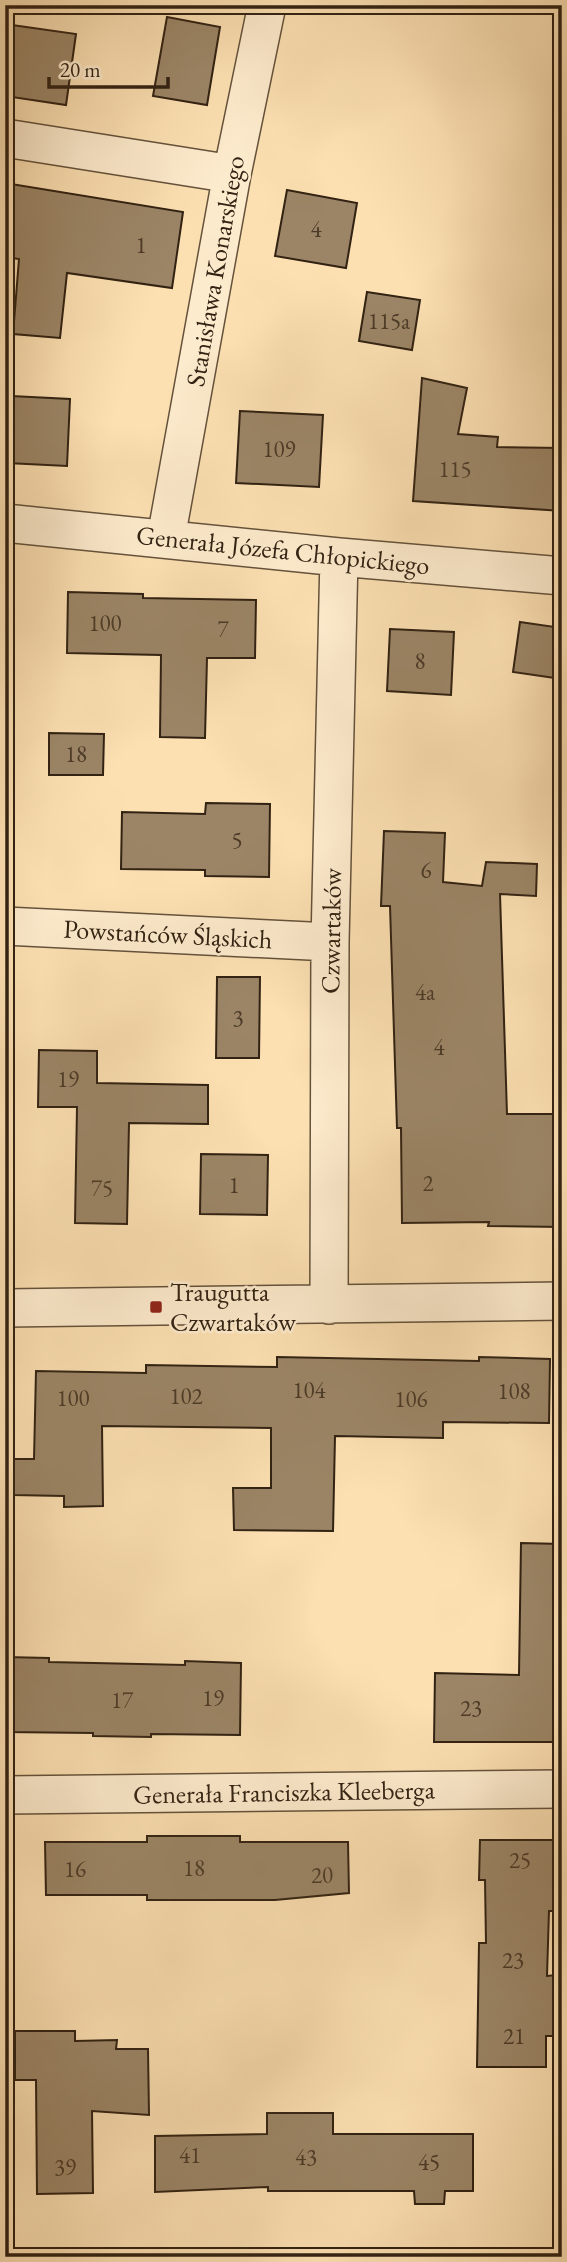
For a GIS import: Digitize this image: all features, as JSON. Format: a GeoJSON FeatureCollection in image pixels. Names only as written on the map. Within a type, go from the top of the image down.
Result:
{"type":"FeatureCollection","features":[{"type":"Feature","properties":{"kind":"street","name":"Stanisława Konarskiego"},"geometry":{"type":"LineString","coordinates":[[166,538],[232,174],[267,5]]}},
{"type":"Feature","properties":{"kind":"street"},"geometry":{"type":"LineString","coordinates":[[5,138],[232,174]]}},
{"type":"Feature","properties":{"kind":"street","name":"Generała Józefa Chłopickiego"},"geometry":{"type":"LineString","coordinates":[[5,523],[339,557],[562,576]]}},
{"type":"Feature","properties":{"kind":"street","name":"Czwartaków"},"geometry":{"type":"LineString","coordinates":[[330,1304],[330,942],[339,557]]}},
{"type":"Feature","properties":{"kind":"street","name":"Powstańców Śląskich"},"geometry":{"type":"LineString","coordinates":[[5,926],[330,942]]}},
{"type":"Feature","properties":{"kind":"street"},"geometry":{"type":"LineString","coordinates":[[5,1308],[562,1301]]}},
{"type":"Feature","properties":{"kind":"street","name":"Generała Franciszka Kleeberga"},"geometry":{"type":"LineString","coordinates":[[5,1795],[562,1789]]}},
{"type":"Feature","properties":{"kind":"building"},"geometry":{"type":"Polygon","coordinates":[[[167,17],[220,27],[207,105],[153,96],[167,17]]]}},
{"type":"Feature","properties":{"kind":"building"},"geometry":{"type":"Polygon","coordinates":[[[5,24],[76,34],[66,105],[5,96],[5,24]]]}},
{"type":"Feature","properties":{"kind":"building"},"geometry":{"type":"Polygon","coordinates":[[[5,183],[183,212],[172,288],[67,273],[60,338],[13,334],[19,259],[5,257],[5,183]]]}},
{"type":"Feature","properties":{"kind":"building"},"geometry":{"type":"Polygon","coordinates":[[[287,190],[357,203],[346,268],[275,256],[287,190]]]}},
{"type":"Feature","properties":{"kind":"building"},"geometry":{"type":"Polygon","coordinates":[[[367,292],[420,300],[412,350],[359,341],[367,292]]]}},
{"type":"Feature","properties":{"kind":"building"},"geometry":{"type":"Polygon","coordinates":[[[422,378],[467,388],[458,434],[498,437],[497,447],[562,448],[562,511],[413,501],[422,378]]]}},
{"type":"Feature","properties":{"kind":"building"},"geometry":{"type":"Polygon","coordinates":[[[11,396],[70,399],[67,466],[7,463],[11,396]]]}},
{"type":"Feature","properties":{"kind":"building"},"geometry":{"type":"Polygon","coordinates":[[[240,411],[323,415],[319,487],[236,483],[240,411]]]}},
{"type":"Feature","properties":{"kind":"building"},"geometry":{"type":"Polygon","coordinates":[[[68,592],[143,594],[143,598],[256,600],[255,658],[207,658],[205,738],[160,737],[161,655],[67,653],[68,592]]]}},
{"type":"Feature","properties":{"kind":"building"},"geometry":{"type":"Polygon","coordinates":[[[520,622],[562,628],[562,679],[513,672],[520,622]]]}},
{"type":"Feature","properties":{"kind":"building"},"geometry":{"type":"Polygon","coordinates":[[[390,629],[454,632],[451,695],[387,691],[390,629]]]}},
{"type":"Feature","properties":{"kind":"building"},"geometry":{"type":"Polygon","coordinates":[[[49,733],[104,734],[103,775],[49,775],[49,733]]]}},
{"type":"Feature","properties":{"kind":"building"},"geometry":{"type":"Polygon","coordinates":[[[206,803],[270,804],[269,877],[205,876],[205,870],[121,869],[122,812],[205,814],[206,803]]]}},
{"type":"Feature","properties":{"kind":"building"},"geometry":{"type":"Polygon","coordinates":[[[384,831],[445,833],[443,882],[482,886],[486,862],[537,864],[536,896],[500,894],[507,1114],[562,1114],[562,1227],[488,1226],[489,1222],[402,1223],[401,1128],[397,1128],[390,906],[381,906],[384,831]]]}},
{"type":"Feature","properties":{"kind":"building"},"geometry":{"type":"Polygon","coordinates":[[[217,977],[260,977],[259,1058],[216,1058],[217,977]]]}},
{"type":"Feature","properties":{"kind":"building"},"geometry":{"type":"Polygon","coordinates":[[[39,1050],[97,1051],[97,1083],[208,1085],[208,1124],[129,1123],[127,1224],[75,1223],[77,1107],[38,1107],[39,1050]]]}},
{"type":"Feature","properties":{"kind":"building"},"geometry":{"type":"Polygon","coordinates":[[[201,1154],[268,1155],[267,1215],[200,1214],[201,1154]]]}},
{"type":"Feature","properties":{"kind":"building"},"geometry":{"type":"Polygon","coordinates":[[[277,1357],[479,1361],[479,1357],[550,1359],[549,1423],[443,1422],[443,1438],[335,1436],[333,1531],[234,1530],[233,1488],[271,1488],[271,1428],[102,1426],[103,1506],[64,1507],[64,1496],[13,1495],[14,1459],[34,1459],[36,1371],[146,1373],[146,1365],[277,1367],[277,1357]]]}},
{"type":"Feature","properties":{"kind":"building"},"geometry":{"type":"Polygon","coordinates":[[[521,1543],[562,1544],[562,1742],[434,1742],[435,1673],[519,1675],[521,1543]]]}},
{"type":"Feature","properties":{"kind":"building"},"geometry":{"type":"Polygon","coordinates":[[[5,1657],[49,1658],[49,1662],[185,1665],[185,1661],[241,1663],[240,1735],[151,1734],[151,1737],[5,1732],[5,1657]]]}},
{"type":"Feature","properties":{"kind":"building"},"geometry":{"type":"Polygon","coordinates":[[[147,1836],[240,1836],[240,1842],[348,1842],[349,1893],[275,1900],[147,1900],[147,1895],[46,1895],[45,1842],[147,1842],[147,1836]]]}},
{"type":"Feature","properties":{"kind":"building"},"geometry":{"type":"Polygon","coordinates":[[[480,1840],[560,1840],[560,1911],[549,1911],[547,1976],[556,1975],[556,2036],[546,2036],[546,2067],[477,2067],[479,1943],[486,1943],[485,1880],[479,1880],[480,1840]]]}},
{"type":"Feature","properties":{"kind":"building"},"geometry":{"type":"Polygon","coordinates":[[[15,2031],[75,2031],[75,2041],[117,2040],[116,2049],[148,2049],[149,2115],[92,2111],[93,2193],[37,2194],[36,2080],[15,2080],[15,2031]]]}},
{"type":"Feature","properties":{"kind":"building"},"geometry":{"type":"Polygon","coordinates":[[[267,2113],[333,2113],[333,2134],[473,2134],[473,2191],[445,2191],[444,2204],[415,2204],[414,2191],[268,2191],[268,2187],[155,2192],[155,2136],[267,2134],[267,2113]]]}},
{"type":"Feature","properties":{"kind":"place","name":"Traugutta Czwartaków"},"geometry":{"type":"Point","coordinates":[156,1307]}}]}
